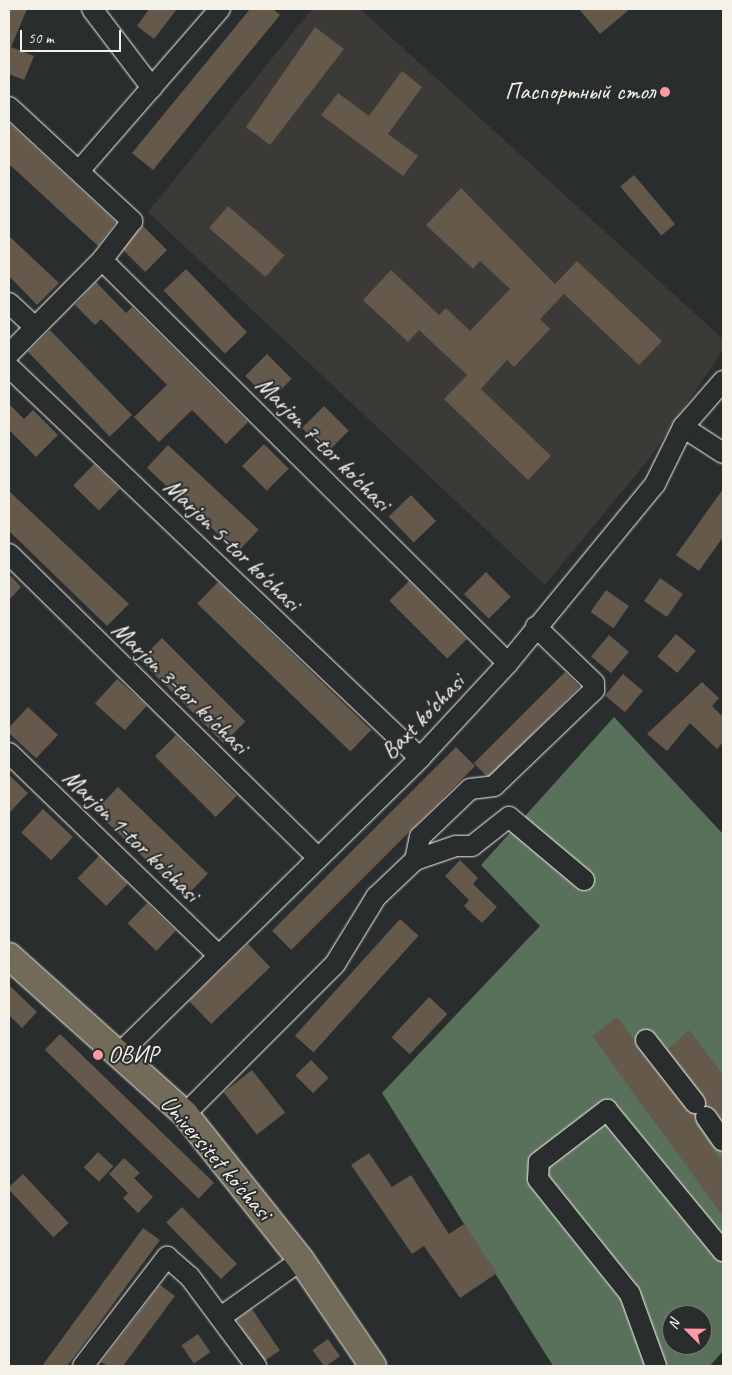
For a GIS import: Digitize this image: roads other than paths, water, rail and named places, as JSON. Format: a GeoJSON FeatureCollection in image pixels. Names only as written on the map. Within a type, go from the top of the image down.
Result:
{"type":"FeatureCollection","features":[{"type":"Feature","properties":{"kind":"main road","name":"Universitet ko'chasi"},"geometry":{"type":"LineString","coordinates":[[9,956],[184,1114],[301,1260],[373,1366]]}},
{"type":"Feature","properties":{"kind":"street"},"geometry":{"type":"LineString","coordinates":[[92,9],[152,88]]}},
{"type":"Feature","properties":{"kind":"street"},"geometry":{"type":"LineString","coordinates":[[79,172],[220,9]]}},
{"type":"Feature","properties":{"kind":"street"},"geometry":{"type":"LineString","coordinates":[[9,107],[132,221],[128,230],[102,260],[9,354]]}},
{"type":"Feature","properties":{"kind":"street","name":"Marjon 7-tor ko'chasi"},"geometry":{"type":"LineString","coordinates":[[102,260],[508,663]]}},
{"type":"Feature","properties":{"kind":"street"},"geometry":{"type":"LineString","coordinates":[[9,303],[35,327]]}},
{"type":"Feature","properties":{"kind":"street","name":"Marjon 5-tor ko'chasi"},"geometry":{"type":"LineString","coordinates":[[9,367],[420,758]]}},
{"type":"Feature","properties":{"kind":"street","name":"Baxt ko'chasi"},"geometry":{"type":"LineString","coordinates":[[118,1056],[317,857],[420,758],[508,663],[654,484],[683,427],[723,380]]}},
{"type":"Feature","properties":{"kind":"street"},"geometry":{"type":"LineString","coordinates":[[683,427],[723,453]]}},
{"type":"Feature","properties":{"kind":"street","name":"Marjon 3-tor ko'chasi"},"geometry":{"type":"LineString","coordinates":[[9,554],[317,857]]}},
{"type":"Feature","properties":{"kind":"street"},"geometry":{"type":"LineString","coordinates":[[415,860],[420,837],[470,789],[494,786],[594,690],[594,683],[536,627]]}},
{"type":"Feature","properties":{"kind":"street","name":"Marjon 1-tor ko'chasi"},"geometry":{"type":"LineString","coordinates":[[9,753],[218,955]]}},
{"type":"Feature","properties":{"kind":"street"},"geometry":{"type":"LineString","coordinates":[[184,1114],[335,964],[376,897],[415,860],[456,846],[472,846],[509,817],[584,880]]}},
{"type":"Feature","properties":{"kind":"street"},"geometry":{"type":"LineString","coordinates":[[646,1040],[723,1141]]}},
{"type":"Feature","properties":{"kind":"street"},"geometry":{"type":"LineString","coordinates":[[656,1366],[630,1294],[538,1179],[539,1162],[608,1110],[723,1251]]}},
{"type":"Feature","properties":{"kind":"street"},"geometry":{"type":"LineString","coordinates":[[83,1366],[167,1257],[190,1277],[256,1366]]}},
{"type":"Feature","properties":{"kind":"street"},"geometry":{"type":"LineString","coordinates":[[221,1317],[301,1260]]}},
{"type":"Feature","properties":{"kind":"place","name":"Паспортный стол"},"geometry":{"type":"Point","coordinates":[665,92]}},
{"type":"Feature","properties":{"kind":"place","name":"ОВИР"},"geometry":{"type":"Point","coordinates":[98,1055]}}]}
